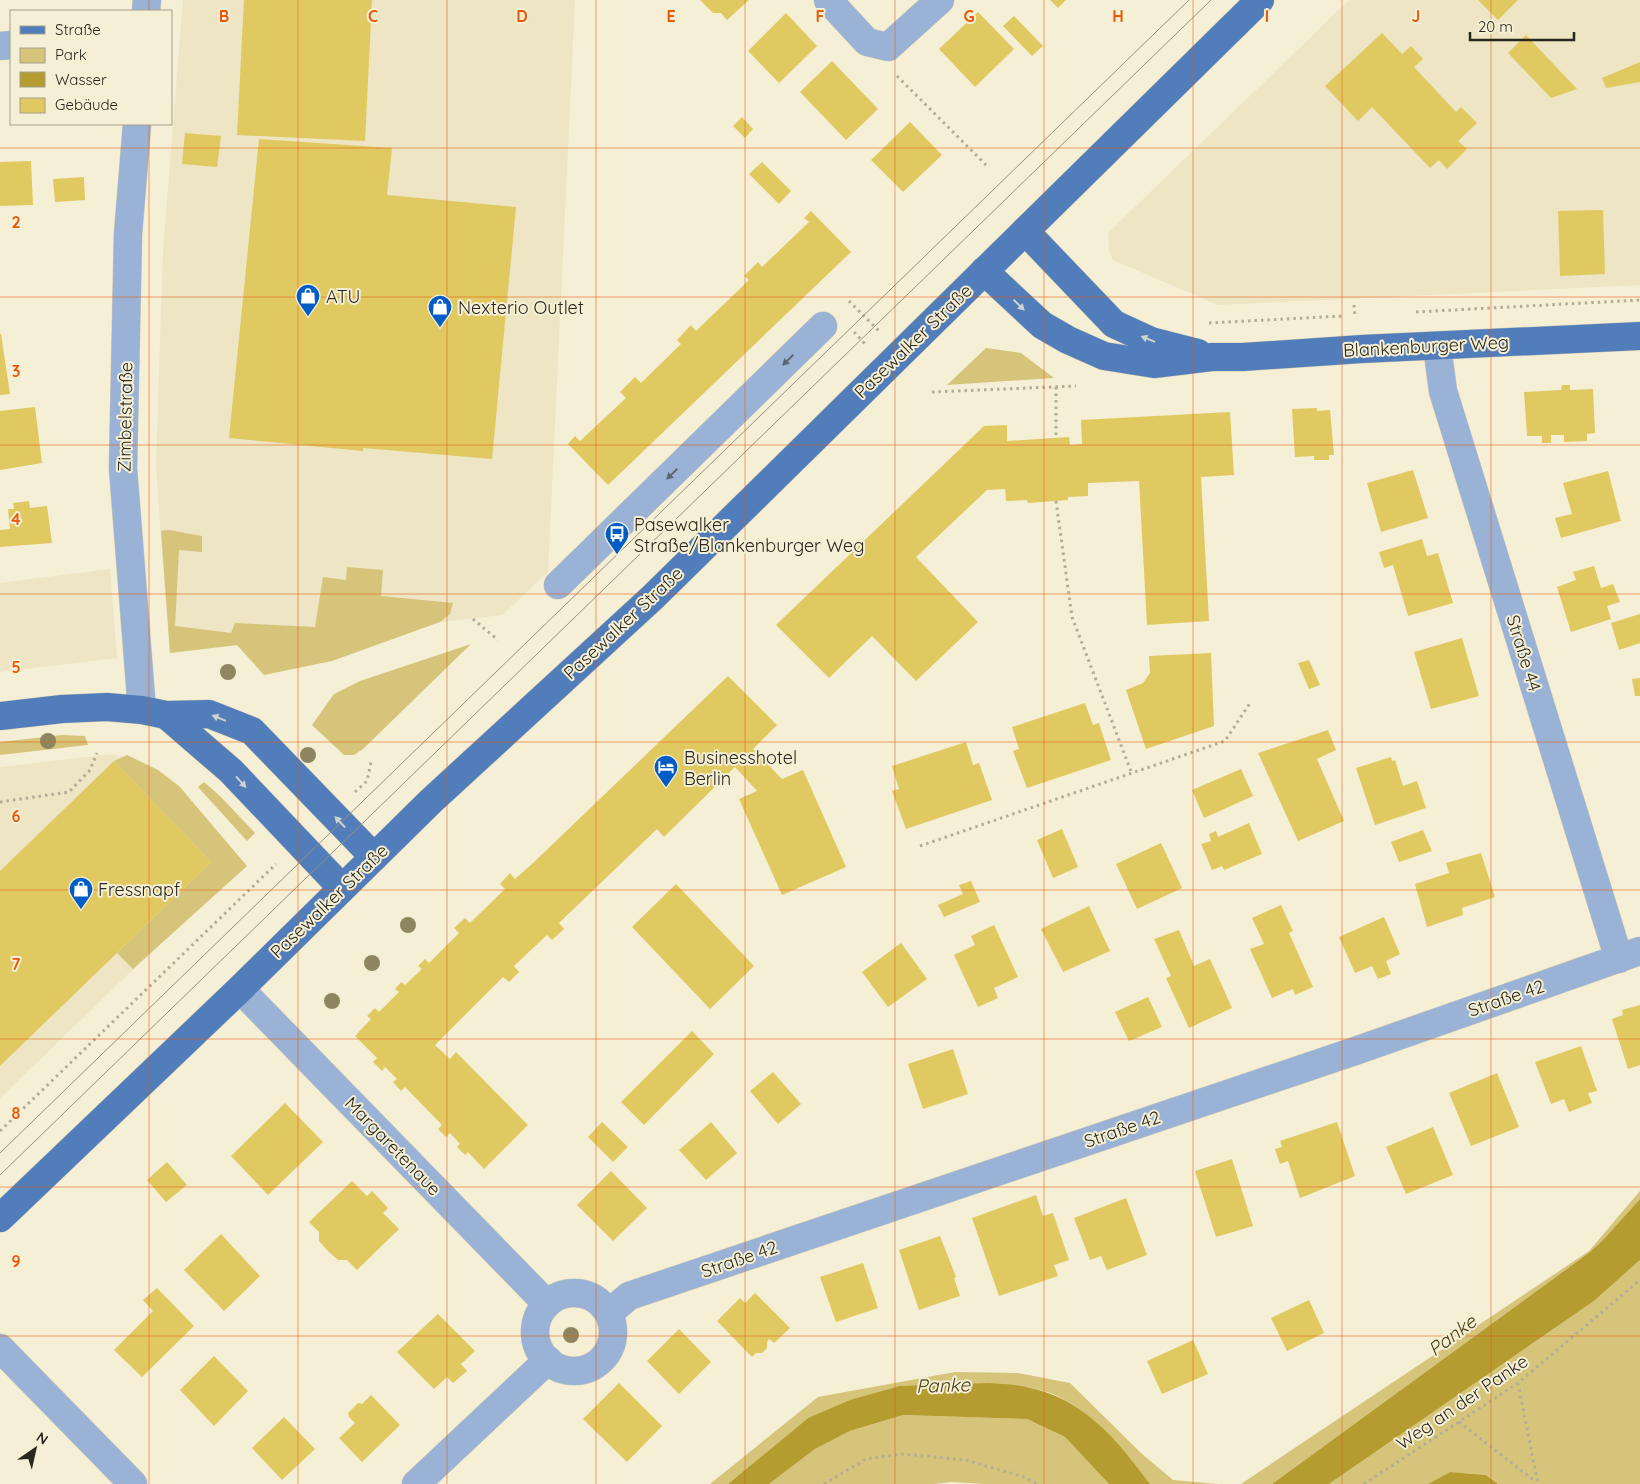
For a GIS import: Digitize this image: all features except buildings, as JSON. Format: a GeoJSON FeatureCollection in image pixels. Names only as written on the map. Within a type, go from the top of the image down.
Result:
{"type":"FeatureCollection","features":[{"type":"Feature","properties":{"kind":"main road","name":"Pasewalker Straße"},"geometry":{"type":"LineString","coordinates":[[0,1218],[240,989],[431,801],[653,597],[1260,0]]}},
{"type":"Feature","properties":{"kind":"main road","name":"Blankenburger Weg"},"geometry":{"type":"LineString","coordinates":[[1025,231],[1114,324],[1152,341],[1212,357]]}},
{"type":"Feature","properties":{"kind":"main road","name":"Blankenburger Weg"},"geometry":{"type":"LineString","coordinates":[[984,271],[1042,325],[1068,340],[1104,356],[1154,364],[1212,357],[1640,336]]}},
{"type":"Feature","properties":{"kind":"main road"},"geometry":{"type":"LineString","coordinates":[[0,716],[62,709],[107,707],[154,712],[209,714],[252,731],[374,857]]}},
{"type":"Feature","properties":{"kind":"main road"},"geometry":{"type":"LineString","coordinates":[[154,712],[231,771],[342,888]]}},
{"type":"Feature","properties":{"kind":"street"},"geometry":{"type":"LineString","coordinates":[[828,0],[867,42],[888,47],[940,0]]}},
{"type":"Feature","properties":{"kind":"street","name":"Zimbelstraße"},"geometry":{"type":"LineString","coordinates":[[137,125],[128,234],[123,468],[154,712]]}},
{"type":"Feature","properties":{"kind":"street"},"geometry":{"type":"LineString","coordinates":[[558,585],[823,326]]}},
{"type":"Feature","properties":{"kind":"street","name":"Straße 44"},"geometry":{"type":"LineString","coordinates":[[1437,346],[1444,391],[1629,955]]}},
{"type":"Feature","properties":{"kind":"street","name":"Straße 42"},"geometry":{"type":"LineString","coordinates":[[608,1313],[630,1296],[1349,1053],[1629,955]]}},
{"type":"Feature","properties":{"kind":"street","name":"Margaretenaue"},"geometry":{"type":"LineString","coordinates":[[240,989],[547,1304]]}},
{"type":"Feature","properties":{"kind":"street"},"geometry":{"type":"LineString","coordinates":[[568,1293],[580,1293],[591,1296],[602,1303],[608,1313],[613,1324],[610,1348],[603,1358],[594,1365],[582,1370],[558,1367],[548,1360],[540,1350],[536,1338],[536,1326],[540,1314],[547,1304],[556,1297],[568,1293]]}},
{"type":"Feature","properties":{"kind":"street"},"geometry":{"type":"LineString","coordinates":[[0,1348],[133,1484]]}},
{"type":"Feature","properties":{"kind":"street"},"geometry":{"type":"LineString","coordinates":[[416,1484],[548,1360]]}},
{"type":"Feature","properties":{"kind":"path"},"geometry":{"type":"LineString","coordinates":[[867,42],[887,65],[986,165]]}},
{"type":"Feature","properties":{"kind":"path"},"geometry":{"type":"LineString","coordinates":[[1413,312],[1640,300]]}},
{"type":"Feature","properties":{"kind":"path"},"geometry":{"type":"LineString","coordinates":[[849,301],[893,360]]}},
{"type":"Feature","properties":{"kind":"path"},"geometry":{"type":"LineString","coordinates":[[1206,323],[1355,315]]}},
{"type":"Feature","properties":{"kind":"path"},"geometry":{"type":"LineString","coordinates":[[850,328],[893,360]]}},
{"type":"Feature","properties":{"kind":"path"},"geometry":{"type":"LineString","coordinates":[[932,392],[1076,386]]}},
{"type":"Feature","properties":{"kind":"path"},"geometry":{"type":"LineString","coordinates":[[1056,387],[1056,438]]}},
{"type":"Feature","properties":{"kind":"path"},"geometry":{"type":"LineString","coordinates":[[1056,501],[1072,616],[1132,774]]}},
{"type":"Feature","properties":{"kind":"path"},"geometry":{"type":"LineString","coordinates":[[473,619],[498,640]]}},
{"type":"Feature","properties":{"kind":"path"},"geometry":{"type":"LineString","coordinates":[[920,846],[1225,741],[1250,703]]}},
{"type":"Feature","properties":{"kind":"path"},"geometry":{"type":"LineString","coordinates":[[0,802],[69,792],[90,770],[97,753]]}},
{"type":"Feature","properties":{"kind":"path"},"geometry":{"type":"LineString","coordinates":[[367,781],[371,762]]}},
{"type":"Feature","properties":{"kind":"path"},"geometry":{"type":"LineString","coordinates":[[0,1131],[250,888]]}},
{"type":"Feature","properties":{"kind":"path","name":"Weg an der Panke"},"geometry":{"type":"LineString","coordinates":[[1364,1484],[1518,1383],[1640,1280]]}},
{"type":"Feature","properties":{"kind":"path"},"geometry":{"type":"LineString","coordinates":[[1518,1383],[1537,1483]]}},
{"type":"Feature","properties":{"kind":"path"},"geometry":{"type":"LineString","coordinates":[[1459,1422],[1537,1483]]}},
{"type":"Feature","properties":{"kind":"path"},"geometry":{"type":"LineString","coordinates":[[824,1484],[866,1459],[903,1454],[966,1460],[1024,1477],[1038,1484]]}},
{"type":"Feature","properties":{"kind":"shaded area"},"geometry":{"type":"Polygon","coordinates":[[[183,0],[575,0],[548,572],[502,615],[170,653],[156,466],[163,251],[183,0]]]}},
{"type":"Feature","properties":{"kind":"shaded area"},"geometry":{"type":"Polygon","coordinates":[[[1349,0],[1640,0],[1640,285],[1218,305],[1113,260],[1109,250],[1108,233],[1349,0]]]}},
{"type":"Feature","properties":{"kind":"shaded area"},"geometry":{"type":"Polygon","coordinates":[[[110,569],[117,658],[0,672],[0,583],[110,569]]]}},
{"type":"Feature","properties":{"kind":"shaded area"},"geometry":{"type":"Polygon","coordinates":[[[114,754],[138,762],[242,864],[0,1098],[0,767],[114,754]]]}},
{"type":"Feature","properties":{"kind":"green space"},"geometry":{"type":"Polygon","coordinates":[[[986,348],[1021,353],[1054,378],[947,385],[986,348]]]}},
{"type":"Feature","properties":{"kind":"green space"},"geometry":{"type":"Polygon","coordinates":[[[169,530],[202,536],[202,552],[179,550],[175,626],[231,633],[235,623],[315,627],[323,577],[346,580],[347,567],[383,570],[381,596],[453,603],[450,614],[440,622],[332,661],[264,675],[237,645],[170,653],[161,531],[169,530]]]}},
{"type":"Feature","properties":{"kind":"green space"},"geometry":{"type":"Polygon","coordinates":[[[471,644],[363,749],[354,755],[344,755],[312,725],[334,694],[360,681],[471,644]]]}},
{"type":"Feature","properties":{"kind":"green space"},"geometry":{"type":"Polygon","coordinates":[[[62,735],[85,736],[88,745],[0,755],[0,742],[62,735]]]}},
{"type":"Feature","properties":{"kind":"green space"},"geometry":{"type":"Polygon","coordinates":[[[127,755],[158,770],[179,786],[247,866],[133,969],[117,953],[211,862],[114,761],[127,755]]]}},
{"type":"Feature","properties":{"kind":"green space"},"geometry":{"type":"Polygon","coordinates":[[[204,782],[255,833],[247,841],[198,787],[204,782]]]}},
{"type":"Feature","properties":{"kind":"green space"},"geometry":{"type":"Polygon","coordinates":[[[1640,1191],[1640,1199],[1590,1252],[1272,1484],[1241,1484],[1589,1251],[1640,1191]]]}},
{"type":"Feature","properties":{"kind":"green space"},"geometry":{"type":"Polygon","coordinates":[[[1640,1260],[1640,1484],[1498,1484],[1486,1475],[1450,1472],[1428,1484],[1329,1484],[1594,1301],[1640,1260]]]}},
{"type":"Feature","properties":{"kind":"green space"},"geometry":{"type":"Polygon","coordinates":[[[955,1372],[1018,1373],[1070,1383],[1141,1453],[1173,1480],[1218,1484],[1150,1484],[1119,1445],[1096,1422],[1070,1403],[1055,1395],[1026,1387],[808,1418],[728,1484],[710,1484],[818,1397],[955,1372]]]}},
{"type":"Feature","properties":{"kind":"green space"},"geometry":{"type":"Polygon","coordinates":[[[903,1415],[1027,1419],[1065,1437],[1109,1484],[985,1484],[951,1482],[935,1484],[769,1484],[815,1449],[850,1431],[903,1415]]]}},
{"type":"Feature","properties":{"kind":"water"},"geometry":{"type":"Polygon","coordinates":[[[1640,1199],[1640,1260],[1594,1301],[1329,1484],[1272,1484],[1590,1252],[1640,1199]]]}},
{"type":"Feature","properties":{"kind":"water","name":"Panke"},"geometry":{"type":"Polygon","coordinates":[[[988,1383],[1017,1385],[1047,1393],[1082,1411],[1112,1437],[1150,1484],[1109,1484],[1065,1437],[1027,1419],[903,1415],[850,1431],[815,1449],[769,1484],[728,1484],[808,1418],[850,1400],[900,1386],[988,1383]]]}},
{"type":"Feature","properties":{"kind":"water"},"geometry":{"type":"Polygon","coordinates":[[[1450,1472],[1486,1475],[1498,1484],[1428,1484],[1450,1472]]]}},
{"type":"Feature","properties":{"kind":"tram line"},"geometry":{"type":"LineString","coordinates":[[0,1153],[1189,0]]}},
{"type":"Feature","properties":{"kind":"tram line"},"geometry":{"type":"LineString","coordinates":[[0,1175],[1211,0]]}},
{"type":"Feature","properties":{"kind":"place","name":"ATU"},"geometry":{"type":"Point","coordinates":[308,317]}},
{"type":"Feature","properties":{"kind":"place","name":"Nexterio Outlet"},"geometry":{"type":"Point","coordinates":[440,328]}},
{"type":"Feature","properties":{"kind":"place","name":"Pasewalker Straße/Blankenburger Weg"},"geometry":{"type":"Point","coordinates":[617,555]}},
{"type":"Feature","properties":{"kind":"place","name":"Businesshotel Berlin"},"geometry":{"type":"Point","coordinates":[666,788]}},
{"type":"Feature","properties":{"kind":"place","name":"Fressnapf"},"geometry":{"type":"Point","coordinates":[81,910]}}]}
